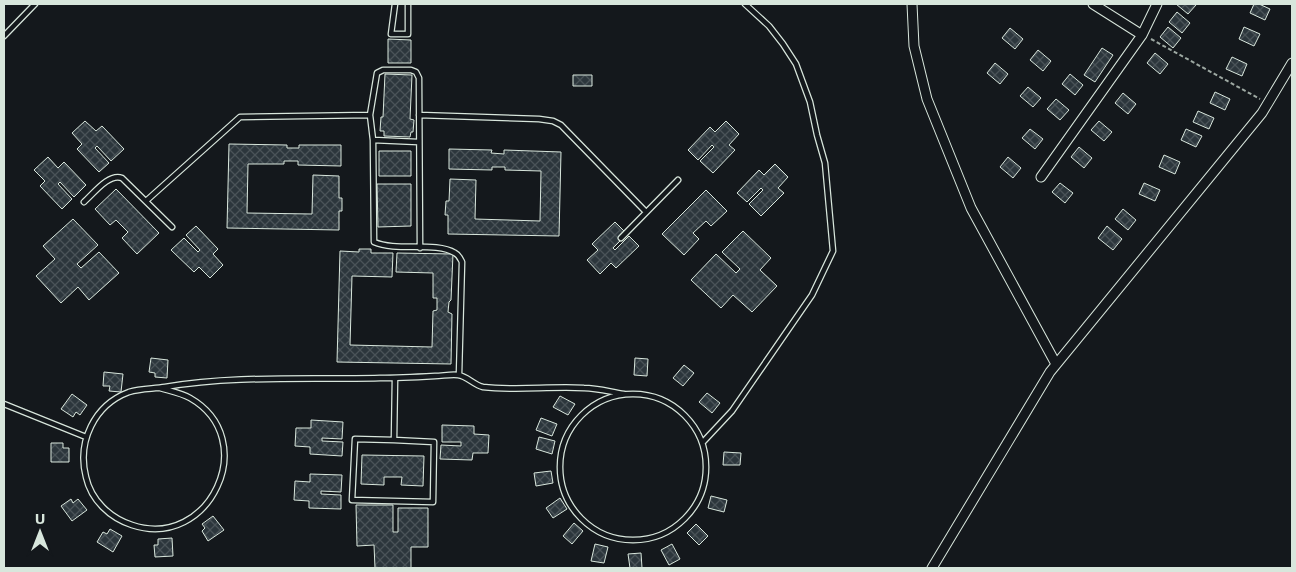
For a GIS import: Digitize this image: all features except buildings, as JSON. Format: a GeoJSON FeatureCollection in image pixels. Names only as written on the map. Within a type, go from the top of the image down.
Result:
{"type":"FeatureCollection","features":[{"type":"Feature","properties":{"kind":"street"},"geometry":{"type":"LineString","coordinates":[[912,4],[914,46],[927,99],[971,208],[1056,364]]}},
{"type":"Feature","properties":{"kind":"street"},"geometry":{"type":"LineString","coordinates":[[1093,4],[1142,34]]}},
{"type":"Feature","properties":{"kind":"street"},"geometry":{"type":"LineString","coordinates":[[1041,178],[1142,34],[1157,4]]}},
{"type":"Feature","properties":{"kind":"street"},"geometry":{"type":"LineString","coordinates":[[932,568],[1056,364],[1269,104],[1292,63]]}},
{"type":"Feature","properties":{"kind":"lane"},"geometry":{"type":"LineString","coordinates":[[4,36],[35,4]]}},
{"type":"Feature","properties":{"kind":"lane"},"geometry":{"type":"LineString","coordinates":[[395,4],[391,34],[408,34],[408,4]]}},
{"type":"Feature","properties":{"kind":"lane"},"geometry":{"type":"LineString","coordinates":[[703,442],[732,411],[812,295],[833,250],[825,163],[816,135],[810,102],[796,64],[783,44],[769,26],[745,4]]}},
{"type":"Feature","properties":{"kind":"lane"},"geometry":{"type":"LineString","coordinates":[[420,248],[418,74],[411,70],[384,70],[377,73],[370,115],[373,140],[374,242],[382,246],[438,249],[454,252],[460,256],[462,262],[460,375]]}},
{"type":"Feature","properties":{"kind":"lane"},"geometry":{"type":"LineString","coordinates":[[146,201],[240,117],[370,115]]}},
{"type":"Feature","properties":{"kind":"lane"},"geometry":{"type":"LineString","coordinates":[[419,115],[553,121],[560,124],[646,212]]}},
{"type":"Feature","properties":{"kind":"lane"},"geometry":{"type":"LineString","coordinates":[[373,140],[418,142]]}},
{"type":"Feature","properties":{"kind":"lane"},"geometry":{"type":"LineString","coordinates":[[84,202],[115,176],[122,178],[172,227]]}},
{"type":"Feature","properties":{"kind":"lane"},"geometry":{"type":"LineString","coordinates":[[621,238],[678,180]]}},
{"type":"Feature","properties":{"kind":"lane"},"geometry":{"type":"LineString","coordinates":[[160,388],[189,397],[201,405],[211,416],[223,443],[224,465],[219,486],[212,499],[202,510],[190,519],[177,525],[148,528],[132,525],[118,519],[105,509],[94,497],[85,476],[83,452],[86,437],[93,422],[102,410],[128,392],[144,388],[160,388],[205,381],[460,375],[480,386],[530,389],[584,388],[624,394],[649,395],[672,404],[691,420],[703,442],[708,465],[704,489],[693,510],[676,527],[654,537],[631,540],[607,536],[586,524],[571,506],[561,484],[560,459],[566,436],[581,415],[601,401],[624,394]]}},
{"type":"Feature","properties":{"kind":"lane"},"geometry":{"type":"LineString","coordinates":[[394,440],[395,378]]}},
{"type":"Feature","properties":{"kind":"lane"},"geometry":{"type":"LineString","coordinates":[[4,404],[86,437]]}},
{"type":"Feature","properties":{"kind":"lane"},"geometry":{"type":"LineString","coordinates":[[355,440],[394,440],[434,442],[432,502],[352,500],[355,440]]}},
{"type":"Feature","properties":{"kind":"path"},"geometry":{"type":"LineString","coordinates":[[1142,34],[1269,104]]}}]}
